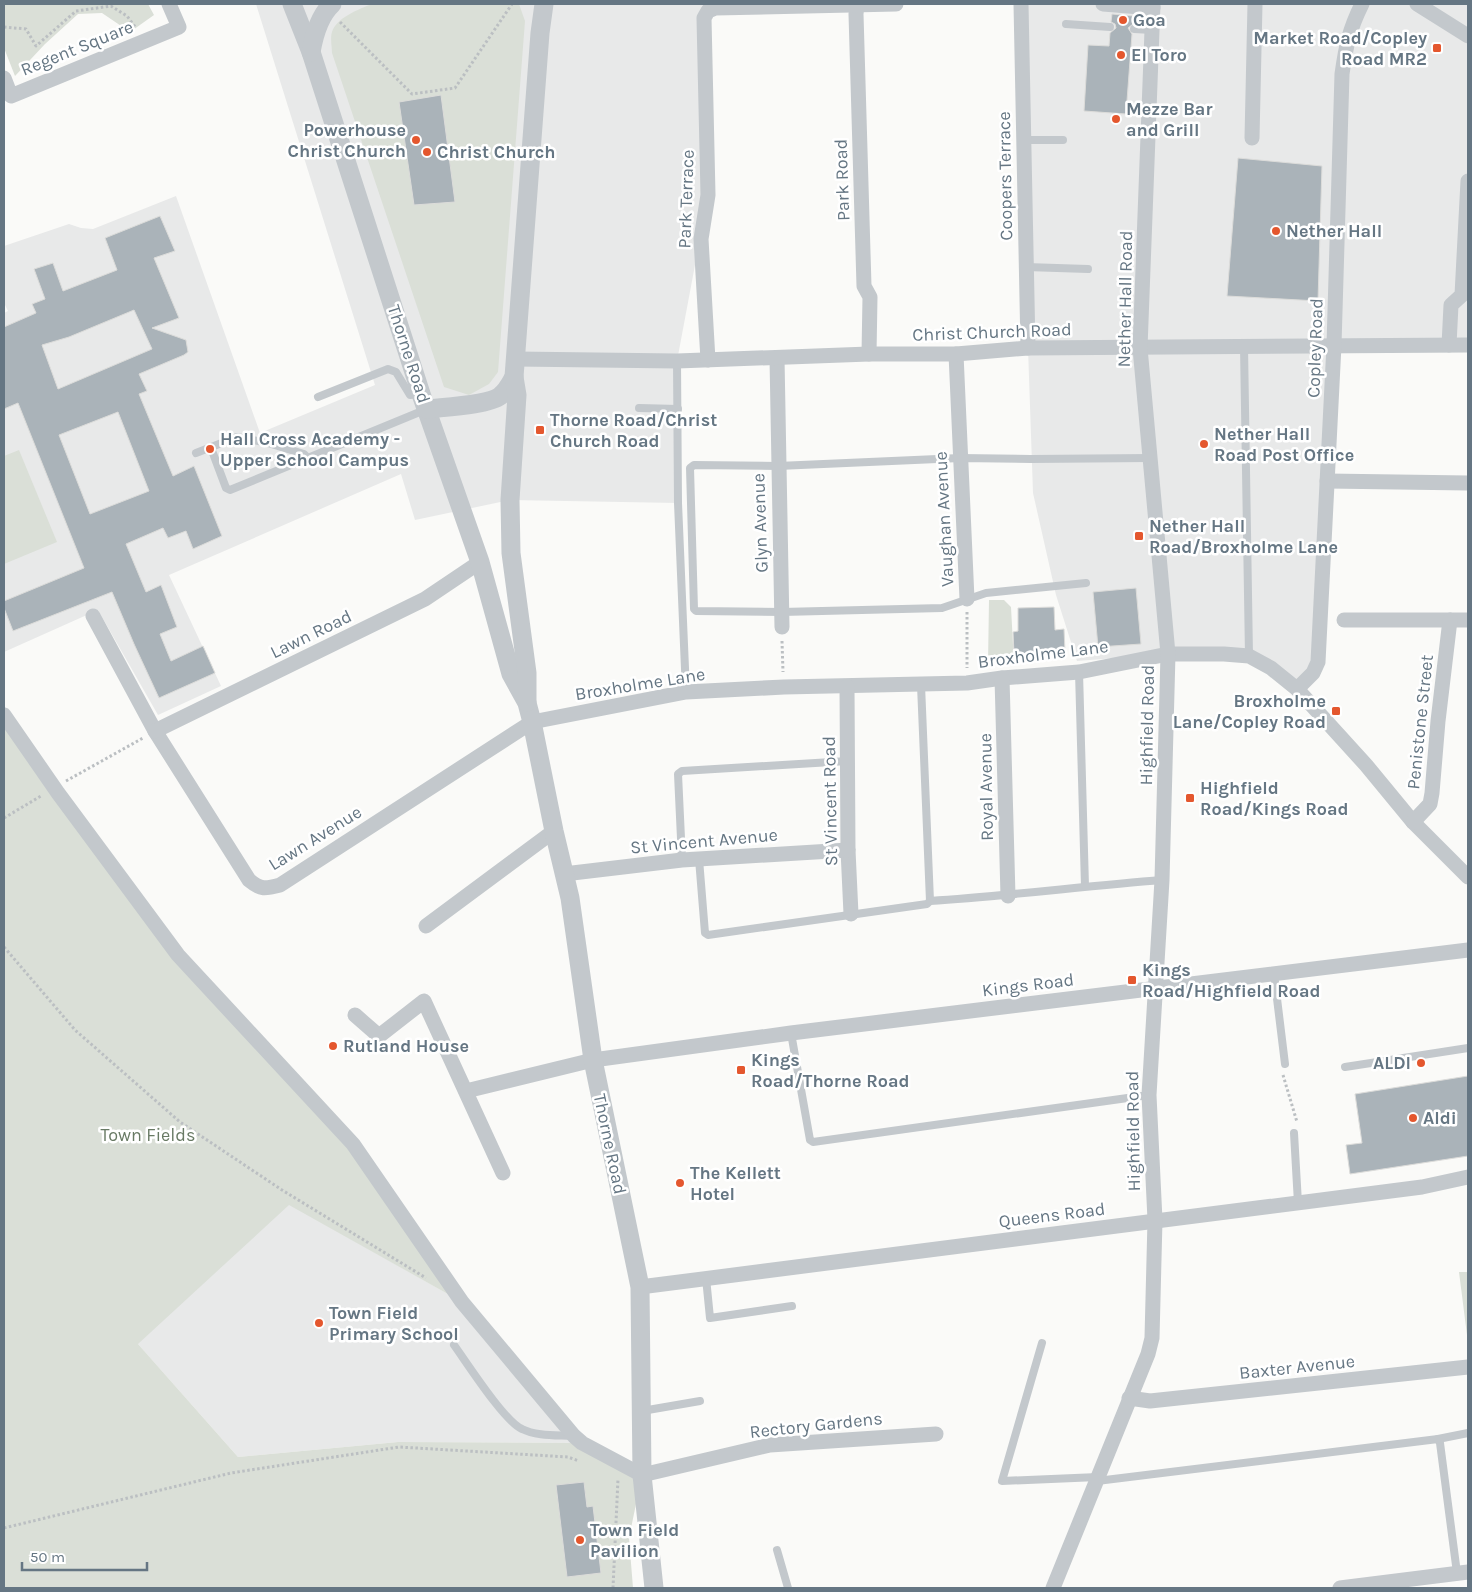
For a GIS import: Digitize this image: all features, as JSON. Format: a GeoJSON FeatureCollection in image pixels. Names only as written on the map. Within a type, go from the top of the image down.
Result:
{"type":"FeatureCollection","features":[{"type":"Feature","properties":{"kind":"street","name":"Regent Square"},"geometry":{"type":"LineString","coordinates":[[4,78],[12,96],[179,27],[169,4]]}},
{"type":"Feature","properties":{"kind":"street","name":"Thorne Road"},"geometry":{"type":"LineString","coordinates":[[292,4],[311,52],[424,402],[480,562],[512,674],[527,703],[532,722],[570,898],[593,1060],[640,1286],[642,1475],[654,1588]]}},
{"type":"Feature","properties":{"kind":"street","name":"Thorne Road"},"geometry":{"type":"LineString","coordinates":[[527,703],[527,673],[511,553],[510,500],[517,395],[515,368],[540,33],[544,4]]}},
{"type":"Feature","properties":{"kind":"street"},"geometry":{"type":"LineString","coordinates":[[857,5],[896,4]]}},
{"type":"Feature","properties":{"kind":"street","name":"Coopers Terrace"},"geometry":{"type":"LineString","coordinates":[[1021,4],[1028,348]]}},
{"type":"Feature","properties":{"kind":"street"},"geometry":{"type":"LineString","coordinates":[[1103,4],[1153,6]]}},
{"type":"Feature","properties":{"kind":"street"},"geometry":{"type":"LineString","coordinates":[[1252,138],[1255,4]]}},
{"type":"Feature","properties":{"kind":"street","name":"Copley Road"},"geometry":{"type":"LineString","coordinates":[[1297,689],[1313,673],[1318,662],[1334,345],[1342,74],[1351,26],[1362,4]]}},
{"type":"Feature","properties":{"kind":"street"},"geometry":{"type":"LineString","coordinates":[[1417,4],[1468,36]]}},
{"type":"Feature","properties":{"kind":"street","name":"Park Terrace"},"geometry":{"type":"LineString","coordinates":[[708,360],[701,239],[708,195],[704,18],[708,12],[715,8],[857,5]]}},
{"type":"Feature","properties":{"kind":"street","name":"Park Road"},"geometry":{"type":"LineString","coordinates":[[857,5],[864,286],[870,297],[869,354]]}},
{"type":"Feature","properties":{"kind":"street","name":"Nether Hall Road"},"geometry":{"type":"LineString","coordinates":[[1153,6],[1140,348],[1168,654]]}},
{"type":"Feature","properties":{"kind":"street"},"geometry":{"type":"LineString","coordinates":[[311,52],[314,35],[330,7]]}},
{"type":"Feature","properties":{"kind":"street"},"geometry":{"type":"LineString","coordinates":[[1449,345],[1451,305],[1462,295],[1468,181]]}},
{"type":"Feature","properties":{"kind":"street","name":"Christ Church Road"},"geometry":{"type":"LineString","coordinates":[[515,368],[869,354],[956,354],[1028,348],[1468,345]]}},
{"type":"Feature","properties":{"kind":"street","name":"Vaughan Avenue"},"geometry":{"type":"LineString","coordinates":[[956,354],[967,599]]}},
{"type":"Feature","properties":{"kind":"street","name":"Glyn Avenue"},"geometry":{"type":"LineString","coordinates":[[777,358],[782,627]]}},
{"type":"Feature","properties":{"kind":"street"},"geometry":{"type":"LineString","coordinates":[[424,402],[487,401],[499,398],[507,390],[515,368]]}},
{"type":"Feature","properties":{"kind":"street"},"geometry":{"type":"LineString","coordinates":[[1327,481],[1468,483]]}},
{"type":"Feature","properties":{"kind":"street","name":"Lawn Road"},"geometry":{"type":"LineString","coordinates":[[155,731],[425,599],[480,562]]}},
{"type":"Feature","properties":{"kind":"street","name":"Lawn Avenue"},"geometry":{"type":"LineString","coordinates":[[93,616],[155,731],[248,880],[258,887],[268,889],[280,885],[532,722]]}},
{"type":"Feature","properties":{"kind":"street"},"geometry":{"type":"LineString","coordinates":[[1344,620],[1468,620]]}},
{"type":"Feature","properties":{"kind":"street","name":"Penistone Street"},"geometry":{"type":"LineString","coordinates":[[1413,822],[1430,804],[1450,620]]}},
{"type":"Feature","properties":{"kind":"street","name":"Broxholme Lane"},"geometry":{"type":"LineString","coordinates":[[532,722],[686,692],[784,687],[921,686],[1080,672],[1168,654],[1249,656],[1271,668],[1297,689],[1366,765],[1413,822],[1468,877]]}},
{"type":"Feature","properties":{"kind":"street","name":"Highfield Road"},"geometry":{"type":"LineString","coordinates":[[1053,1588],[1148,1354],[1152,1338],[1155,1220],[1149,1095],[1162,880],[1168,654]]}},
{"type":"Feature","properties":{"kind":"street","name":"Royal Avenue"},"geometry":{"type":"LineString","coordinates":[[1002,678],[1008,896]]}},
{"type":"Feature","properties":{"kind":"street","name":"St Vincent Road"},"geometry":{"type":"LineString","coordinates":[[847,687],[848,850],[851,914]]}},
{"type":"Feature","properties":{"kind":"street"},"geometry":{"type":"LineString","coordinates":[[4,716],[54,788],[178,955],[353,1144],[462,1302],[574,1436],[582,1443],[642,1475]]}},
{"type":"Feature","properties":{"kind":"street"},"geometry":{"type":"LineString","coordinates":[[426,926],[554,831]]}},
{"type":"Feature","properties":{"kind":"street","name":"St Vincent Avenue"},"geometry":{"type":"LineString","coordinates":[[564,874],[682,860],[848,850]]}},
{"type":"Feature","properties":{"kind":"street","name":"Kings Road"},"geometry":{"type":"LineString","coordinates":[[466,1091],[593,1060],[791,1033],[1468,950]]}},
{"type":"Feature","properties":{"kind":"street"},"geometry":{"type":"LineString","coordinates":[[355,1014],[379,1036],[424,1001],[503,1173]]}},
{"type":"Feature","properties":{"kind":"street","name":"Queens Road"},"geometry":{"type":"LineString","coordinates":[[640,1286],[1422,1187],[1468,1177]]}},
{"type":"Feature","properties":{"kind":"street","name":"Baxter Avenue"},"geometry":{"type":"LineString","coordinates":[[1129,1398],[1150,1401],[1468,1367]]}},
{"type":"Feature","properties":{"kind":"street","name":"Rectory Gardens"},"geometry":{"type":"LineString","coordinates":[[642,1475],[770,1445],[936,1434]]}},
{"type":"Feature","properties":{"kind":"street"},"geometry":{"type":"LineString","coordinates":[[1340,1588],[1462,1573]]}},
{"type":"Feature","properties":{"kind":"lane"},"geometry":{"type":"LineString","coordinates":[[1066,24],[1110,27]]}},
{"type":"Feature","properties":{"kind":"lane"},"geometry":{"type":"LineString","coordinates":[[1134,29],[1152,30]]}},
{"type":"Feature","properties":{"kind":"lane"},"geometry":{"type":"LineString","coordinates":[[1023,140],[1063,140]]}},
{"type":"Feature","properties":{"kind":"lane"},"geometry":{"type":"LineString","coordinates":[[1026,267],[1088,269]]}},
{"type":"Feature","properties":{"kind":"lane"},"geometry":{"type":"LineString","coordinates":[[1244,346],[1249,656]]}},
{"type":"Feature","properties":{"kind":"lane"},"geometry":{"type":"LineString","coordinates":[[677,361],[678,503],[686,692]]}},
{"type":"Feature","properties":{"kind":"lane"},"geometry":{"type":"LineString","coordinates":[[318,397],[388,369],[396,372],[410,395],[424,402]]}},
{"type":"Feature","properties":{"kind":"lane"},"geometry":{"type":"LineString","coordinates":[[211,448],[226,488],[230,490],[308,458],[424,402]]}},
{"type":"Feature","properties":{"kind":"lane"},"geometry":{"type":"LineString","coordinates":[[639,408],[678,409]]}},
{"type":"Feature","properties":{"kind":"lane"},"geometry":{"type":"LineString","coordinates":[[196,453],[237,437],[268,443],[304,454],[308,458]]}},
{"type":"Feature","properties":{"kind":"lane"},"geometry":{"type":"LineString","coordinates":[[1086,583],[986,593],[942,608],[782,612],[696,611],[694,609],[690,468],[694,465],[778,466],[960,458],[1031,460],[1150,458]]}},
{"type":"Feature","properties":{"kind":"lane"},"geometry":{"type":"LineString","coordinates":[[1080,672],[1085,886]]}},
{"type":"Feature","properties":{"kind":"lane"},"geometry":{"type":"LineString","coordinates":[[921,686],[930,901]]}},
{"type":"Feature","properties":{"kind":"lane"},"geometry":{"type":"LineString","coordinates":[[682,860],[678,774],[682,771],[848,761]]}},
{"type":"Feature","properties":{"kind":"lane"},"geometry":{"type":"LineString","coordinates":[[699,859],[705,934],[708,935],[927,904],[930,901],[1008,896],[1085,886],[1162,880]]}},
{"type":"Feature","properties":{"kind":"lane"},"geometry":{"type":"LineString","coordinates":[[1274,974],[1285,1064]]}},
{"type":"Feature","properties":{"kind":"lane"},"geometry":{"type":"LineString","coordinates":[[791,1033],[810,1140],[813,1142],[1149,1095]]}},
{"type":"Feature","properties":{"kind":"lane"},"geometry":{"type":"LineString","coordinates":[[1345,1067],[1468,1048]]}},
{"type":"Feature","properties":{"kind":"lane"},"geometry":{"type":"LineString","coordinates":[[1294,1133],[1298,1203]]}},
{"type":"Feature","properties":{"kind":"lane"},"geometry":{"type":"LineString","coordinates":[[706,1278],[710,1318],[792,1306]]}},
{"type":"Feature","properties":{"kind":"lane"},"geometry":{"type":"LineString","coordinates":[[1042,1343],[1002,1482],[1098,1479],[1438,1439],[1468,1433]]}},
{"type":"Feature","properties":{"kind":"lane"},"geometry":{"type":"LineString","coordinates":[[454,1345],[509,1420],[522,1430],[542,1434],[574,1436]]}},
{"type":"Feature","properties":{"kind":"lane"},"geometry":{"type":"LineString","coordinates":[[642,1411],[700,1401]]}},
{"type":"Feature","properties":{"kind":"lane"},"geometry":{"type":"LineString","coordinates":[[1438,1439],[1462,1573]]}},
{"type":"Feature","properties":{"kind":"lane"},"geometry":{"type":"LineString","coordinates":[[777,1550],[788,1588]]}},
{"type":"Feature","properties":{"kind":"path"},"geometry":{"type":"LineString","coordinates":[[330,7],[412,94],[455,88],[512,4]]}},
{"type":"Feature","properties":{"kind":"path"},"geometry":{"type":"LineString","coordinates":[[4,26],[26,29],[36,46],[76,11],[111,6],[127,16],[146,41]]}},
{"type":"Feature","properties":{"kind":"path","name":"Vaughan Avenue"},"geometry":{"type":"LineString","coordinates":[[967,599],[967,683]]}},
{"type":"Feature","properties":{"kind":"path"},"geometry":{"type":"LineString","coordinates":[[782,627],[784,687]]}},
{"type":"Feature","properties":{"kind":"path"},"geometry":{"type":"LineString","coordinates":[[4,818],[155,731]]}},
{"type":"Feature","properties":{"kind":"path"},"geometry":{"type":"LineString","coordinates":[[4,946],[75,1030],[180,1122],[282,1190],[434,1282]]}},
{"type":"Feature","properties":{"kind":"path"},"geometry":{"type":"LineString","coordinates":[[1285,1064],[1282,1073],[1284,1084],[1292,1104],[1298,1128],[1294,1133]]}},
{"type":"Feature","properties":{"kind":"path"},"geometry":{"type":"LineString","coordinates":[[4,1528],[231,1473],[400,1447],[568,1457],[585,1463]]}},
{"type":"Feature","properties":{"kind":"path"},"geometry":{"type":"LineString","coordinates":[[613,1588],[619,1473],[642,1475]]}},
{"type":"Feature","properties":{"kind":"shaded area"},"geometry":{"type":"Polygon","coordinates":[[[256,4],[897,4],[708,12],[704,217],[677,361],[678,503],[510,500],[415,520],[401,474],[169,575],[221,686],[158,715],[98,610],[4,652],[4,313],[8,311],[4,303],[4,246],[69,224],[93,229],[176,196],[260,433],[375,385],[256,4]]]}},
{"type":"Feature","properties":{"kind":"shaded area"},"geometry":{"type":"Polygon","coordinates":[[[1021,4],[1468,4],[1468,345],[1334,345],[1318,662],[1297,689],[1249,656],[1168,654],[1077,661],[1056,595],[1033,493],[1021,4]]]}},
{"type":"Feature","properties":{"kind":"shaded area","name":"Town Field Primary School"},"geometry":{"type":"Polygon","coordinates":[[[289,1204],[462,1302],[582,1443],[398,1442],[238,1457],[137,1343],[289,1204]]]}},
{"type":"Feature","properties":{"kind":"green space"},"geometry":{"type":"Polygon","coordinates":[[[4,4],[148,4],[154,15],[130,32],[102,13],[78,14],[45,44],[15,76],[4,48],[4,4]]]}},
{"type":"Feature","properties":{"kind":"green space"},"geometry":{"type":"Polygon","coordinates":[[[372,4],[519,4],[525,21],[498,372],[489,384],[469,395],[444,387],[332,53],[331,37],[334,27],[338,22],[372,4]]]}},
{"type":"Feature","properties":{"kind":"green space"},"geometry":{"type":"Polygon","coordinates":[[[19,450],[57,542],[4,564],[4,456],[19,450]]]}},
{"type":"Feature","properties":{"kind":"green space"},"geometry":{"type":"Polygon","coordinates":[[[989,600],[1004,600],[1011,607],[1014,664],[1009,664],[1005,660],[988,664],[989,600]]]}},
{"type":"Feature","properties":{"kind":"green space","name":"Town Fields"},"geometry":{"type":"Polygon","coordinates":[[[4,714],[178,955],[353,1144],[462,1302],[289,1205],[138,1344],[238,1457],[398,1442],[582,1443],[642,1475],[629,1538],[633,1588],[4,1588],[4,714]]]}},
{"type":"Feature","properties":{"kind":"green space"},"geometry":{"type":"Polygon","coordinates":[[[1459,1272],[1468,1272],[1468,1343],[1459,1272]]]}},
{"type":"Feature","properties":{"kind":"building"},"geometry":{"type":"Polygon","coordinates":[[[1112,14],[1133,16],[1133,24],[1128,28],[1132,34],[1126,114],[1084,111],[1088,45],[1109,46],[1110,33],[1116,28],[1115,24],[1111,22],[1112,14]]]}},
{"type":"Feature","properties":{"kind":"building","name":"Christ Church"},"geometry":{"type":"Polygon","coordinates":[[[441,95],[455,202],[414,205],[399,102],[441,95]]]}},
{"type":"Feature","properties":{"kind":"building","name":"Nether Hall"},"geometry":{"type":"Polygon","coordinates":[[[1238,158],[1322,166],[1318,301],[1227,296],[1238,158]]]}},
{"type":"Feature","properties":{"kind":"building"},"geometry":{"type":"Polygon","coordinates":[[[160,216],[175,251],[154,258],[179,318],[152,328],[186,340],[188,352],[139,374],[147,391],[139,394],[173,476],[194,466],[222,536],[193,549],[186,531],[168,538],[163,528],[126,544],[146,592],[161,585],[177,627],[160,634],[171,661],[203,646],[215,673],[159,698],[112,592],[13,631],[4,608],[4,601],[84,568],[18,403],[4,409],[4,327],[36,313],[32,304],[45,299],[34,269],[53,263],[63,291],[117,270],[105,238],[160,216]],[[134,310],[69,337],[42,345],[58,389],[152,349],[134,310]],[[118,412],[59,435],[90,514],[149,491],[118,412]]]}},
{"type":"Feature","properties":{"kind":"building"},"geometry":{"type":"Polygon","coordinates":[[[1136,588],[1141,644],[1098,647],[1093,592],[1136,588]]]}},
{"type":"Feature","properties":{"kind":"building"},"geometry":{"type":"Polygon","coordinates":[[[1054,607],[1055,630],[1064,629],[1065,652],[1014,654],[1013,632],[1018,631],[1018,608],[1054,607]]]}},
{"type":"Feature","properties":{"kind":"building","name":"Aldi"},"geometry":{"type":"Polygon","coordinates":[[[1468,1076],[1468,1156],[1350,1174],[1346,1145],[1362,1143],[1355,1094],[1468,1076]]]}},
{"type":"Feature","properties":{"kind":"building","name":"Town Field Pavilion"},"geometry":{"type":"Polygon","coordinates":[[[584,1482],[587,1507],[593,1506],[601,1573],[567,1577],[556,1485],[584,1482]]]}},
{"type":"Feature","properties":{"kind":"place","name":"Goa"},"geometry":{"type":"Point","coordinates":[1123,20]}},
{"type":"Feature","properties":{"kind":"place","name":"Market Road/Copley Road MR2"},"geometry":{"type":"Point","coordinates":[1437,48]}},
{"type":"Feature","properties":{"kind":"place","name":"El Toro"},"geometry":{"type":"Point","coordinates":[1121,55]}},
{"type":"Feature","properties":{"kind":"place","name":"Mezze Bar and Grill"},"geometry":{"type":"Point","coordinates":[1116,119]}},
{"type":"Feature","properties":{"kind":"place","name":"Powerhouse Christ Church"},"geometry":{"type":"Point","coordinates":[416,140]}},
{"type":"Feature","properties":{"kind":"place","name":"Christ Church"},"geometry":{"type":"Point","coordinates":[427,152]}},
{"type":"Feature","properties":{"kind":"place","name":"Nether Hall"},"geometry":{"type":"Point","coordinates":[1276,231]}},
{"type":"Feature","properties":{"kind":"place","name":"Thorne Road/Christ Church Road"},"geometry":{"type":"Point","coordinates":[540,430]}},
{"type":"Feature","properties":{"kind":"place","name":"Nether Hall Road Post Office"},"geometry":{"type":"Point","coordinates":[1204,444]}},
{"type":"Feature","properties":{"kind":"place","name":"Hall Cross Academy - Upper School Campus"},"geometry":{"type":"Point","coordinates":[210,449]}},
{"type":"Feature","properties":{"kind":"place","name":"Nether Hall Road/Broxholme Lane"},"geometry":{"type":"Point","coordinates":[1139,536]}},
{"type":"Feature","properties":{"kind":"place","name":"Broxholme Lane/Copley Road"},"geometry":{"type":"Point","coordinates":[1336,711]}},
{"type":"Feature","properties":{"kind":"place","name":"Highfield Road/Kings Road"},"geometry":{"type":"Point","coordinates":[1190,798]}},
{"type":"Feature","properties":{"kind":"place","name":"Kings Road/Highfield Road"},"geometry":{"type":"Point","coordinates":[1132,980]}},
{"type":"Feature","properties":{"kind":"place","name":"Rutland House"},"geometry":{"type":"Point","coordinates":[333,1046]}},
{"type":"Feature","properties":{"kind":"place","name":"ALDI"},"geometry":{"type":"Point","coordinates":[1421,1063]}},
{"type":"Feature","properties":{"kind":"place","name":"Kings Road/Thorne Road"},"geometry":{"type":"Point","coordinates":[741,1070]}},
{"type":"Feature","properties":{"kind":"place","name":"Aldi"},"geometry":{"type":"Point","coordinates":[1413,1118]}},
{"type":"Feature","properties":{"kind":"place","name":"The Kellett Hotel"},"geometry":{"type":"Point","coordinates":[680,1183]}},
{"type":"Feature","properties":{"kind":"place","name":"Town Field Primary School"},"geometry":{"type":"Point","coordinates":[319,1323]}},
{"type":"Feature","properties":{"kind":"place","name":"Town Field Pavilion"},"geometry":{"type":"Point","coordinates":[580,1540]}}]}
